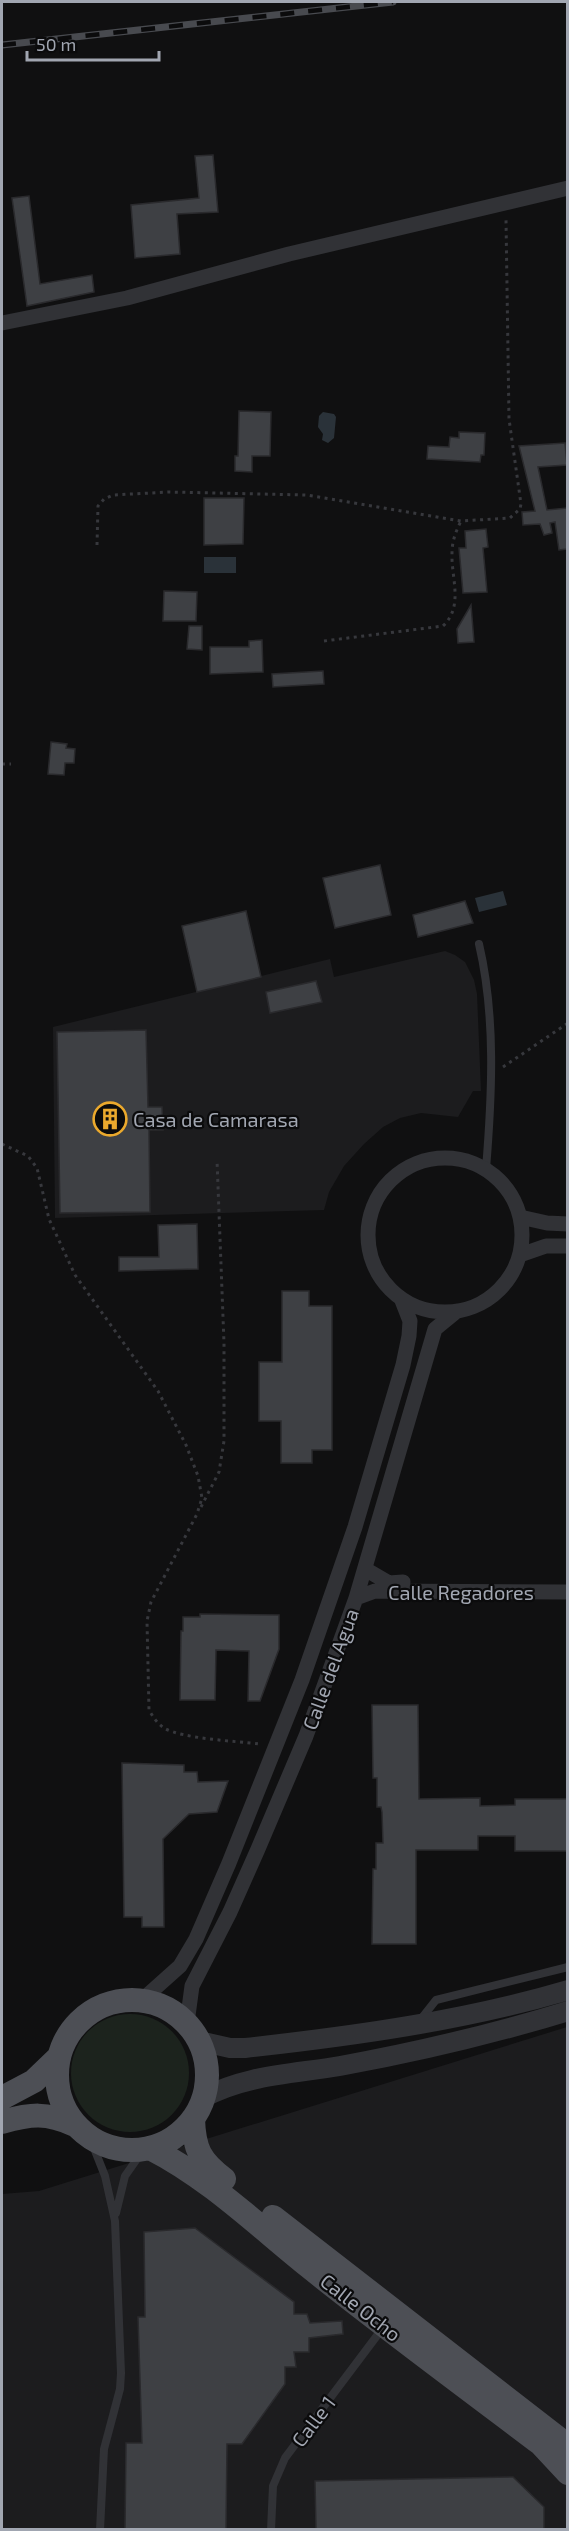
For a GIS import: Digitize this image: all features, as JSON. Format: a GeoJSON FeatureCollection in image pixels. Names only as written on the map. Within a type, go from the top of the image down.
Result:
{"type":"FeatureCollection","features":[{"type":"Feature","properties":{"kind":"main road"},"geometry":{"type":"LineString","coordinates":[[2,2122],[28,2115],[62,2119],[83,2132],[116,2149],[147,2149],[174,2137],[198,2108],[207,2079],[206,2059],[193,2032],[174,2012],[158,2004],[142,2000],[120,2001],[99,2007],[81,2020],[67,2037],[59,2057],[57,2075],[59,2093],[65,2110],[83,2132]]}},
{"type":"Feature","properties":{"kind":"main road"},"geometry":{"type":"LineString","coordinates":[[2,2098],[34,2081],[59,2057]]}},
{"type":"Feature","properties":{"kind":"main road","name":"Calle Ocho"},"geometry":{"type":"LineString","coordinates":[[198,2108],[194,2136],[197,2149],[202,2159],[214,2171],[566,2442]]}},
{"type":"Feature","properties":{"kind":"main road","name":"Calle Ocho"},"geometry":{"type":"LineString","coordinates":[[147,2149],[177,2162],[212,2187],[385,2325],[541,2444],[567,2473]]}},
{"type":"Feature","properties":{"kind":"street"},"geometry":{"type":"LineString","coordinates":[[2,323],[127,298],[289,254],[567,188]]}},
{"type":"Feature","properties":{"kind":"street"},"geometry":{"type":"LineString","coordinates":[[441,1157],[465,1160],[486,1169],[502,1182],[513,1198],[520,1217],[522,1236],[520,1255],[511,1275],[496,1292],[478,1305],[456,1311],[437,1312],[418,1307],[400,1298],[384,1281],[372,1260],[368,1237],[371,1214],[381,1192],[397,1174],[418,1162],[441,1157]]}},
{"type":"Feature","properties":{"kind":"street"},"geometry":{"type":"LineString","coordinates":[[520,1217],[547,1223],[567,1224]]}},
{"type":"Feature","properties":{"kind":"street"},"geometry":{"type":"LineString","coordinates":[[520,1255],[546,1246],[567,1246]]}},
{"type":"Feature","properties":{"kind":"street","name":"Calle del Agua"},"geometry":{"type":"LineString","coordinates":[[142,2000],[166,1980],[189,1952],[229,1863],[277,1746],[355,1527],[403,1365],[410,1321],[400,1298]]}},
{"type":"Feature","properties":{"kind":"street","name":"Calle del Agua"},"geometry":{"type":"LineString","coordinates":[[193,2032],[192,1986],[230,1912],[306,1736],[356,1598],[435,1329],[456,1311]]}},
{"type":"Feature","properties":{"kind":"street","name":"Calle Regadores"},"geometry":{"type":"LineString","coordinates":[[365,1569],[389,1583],[567,1584]]}},
{"type":"Feature","properties":{"kind":"street","name":"Calle Regadores"},"geometry":{"type":"LineString","coordinates":[[356,1598],[375,1591],[567,1592]]}},
{"type":"Feature","properties":{"kind":"street"},"geometry":{"type":"LineString","coordinates":[[193,2032],[224,2047],[245,2048],[334,2037],[418,2023],[567,1990]]}},
{"type":"Feature","properties":{"kind":"street"},"geometry":{"type":"LineString","coordinates":[[198,2108],[228,2086],[245,2080],[339,2066],[427,2049],[567,2011]]}},
{"type":"Feature","properties":{"kind":"lane"},"geometry":{"type":"LineString","coordinates":[[479,944],[486,975],[492,1075],[486,1169]]}},
{"type":"Feature","properties":{"kind":"lane"},"geometry":{"type":"LineString","coordinates":[[418,2023],[435,2000],[567,1967]]}},
{"type":"Feature","properties":{"kind":"lane"},"geometry":{"type":"LineString","coordinates":[[83,2132],[105,2176],[115,2221]]}},
{"type":"Feature","properties":{"kind":"lane"},"geometry":{"type":"LineString","coordinates":[[100,2529],[104,2449],[120,2389],[121,2373],[115,2221],[118,2198],[126,2176],[147,2149]]}},
{"type":"Feature","properties":{"kind":"lane","name":"Calle 1"},"geometry":{"type":"LineString","coordinates":[[271,2529],[273,2486],[285,2458],[385,2325]]}},
{"type":"Feature","properties":{"kind":"path"},"geometry":{"type":"LineString","coordinates":[[97,546],[98,506],[104,499],[113,495],[169,492],[307,495],[461,521],[510,518],[521,504],[509,419],[506,202]]}},
{"type":"Feature","properties":{"kind":"path"},"geometry":{"type":"LineString","coordinates":[[324,641],[443,626],[450,619],[454,608],[451,555],[453,539],[461,521]]}},
{"type":"Feature","properties":{"kind":"path"},"geometry":{"type":"LineString","coordinates":[[2,764],[11,764]]}},
{"type":"Feature","properties":{"kind":"path"},"geometry":{"type":"LineString","coordinates":[[492,1075],[567,1023]]}},
{"type":"Feature","properties":{"kind":"path"},"geometry":{"type":"LineString","coordinates":[[2,1143],[28,1156],[37,1168],[49,1219],[75,1275],[158,1391],[186,1445],[198,1476],[202,1497],[197,1514]]}},
{"type":"Feature","properties":{"kind":"path"},"geometry":{"type":"LineString","coordinates":[[217,1160],[224,1343],[224,1442],[219,1472],[151,1602],[147,1621],[149,1710],[156,1722],[166,1729],[184,1735],[277,1746]]}},
{"type":"Feature","properties":{"kind":"shaded area"},"geometry":{"type":"Polygon","coordinates":[[[323,412],[334,414],[336,417],[334,438],[328,443],[322,440],[323,434],[318,427],[319,416],[323,412]]]}},
{"type":"Feature","properties":{"kind":"shaded area"},"geometry":{"type":"Polygon","coordinates":[[[204,557],[236,557],[236,573],[204,573],[204,557]]]}},
{"type":"Feature","properties":{"kind":"shaded area"},"geometry":{"type":"Polygon","coordinates":[[[503,891],[507,905],[479,912],[475,898],[503,891]]]}},
{"type":"Feature","properties":{"kind":"shaded area"},"geometry":{"type":"Polygon","coordinates":[[[445,951],[465,962],[474,980],[477,994],[481,1091],[473,1091],[458,1117],[421,1113],[400,1118],[383,1127],[344,1166],[329,1192],[324,1210],[55,1218],[53,1027],[330,959],[334,977],[445,951]]]}},
{"type":"Feature","properties":{"kind":"shaded area"},"geometry":{"type":"Polygon","coordinates":[[[130,2014],[153,2018],[172,2031],[185,2050],[189,2073],[185,2096],[172,2115],[153,2128],[130,2132],[107,2128],[88,2115],[75,2096],[71,2073],[75,2050],[88,2031],[107,2018],[130,2014]]]}},
{"type":"Feature","properties":{"kind":"shaded area"},"geometry":{"type":"Polygon","coordinates":[[[567,2027],[567,2529],[2,2530],[2,2194],[39,2191],[567,2027]]]}},
{"type":"Feature","properties":{"kind":"building"},"geometry":{"type":"Polygon","coordinates":[[[213,155],[218,212],[177,214],[180,254],[135,258],[131,205],[199,198],[195,156],[213,155]]]}},
{"type":"Feature","properties":{"kind":"building"},"geometry":{"type":"Polygon","coordinates":[[[29,196],[40,284],[92,275],[94,292],[27,306],[12,198],[29,196]]]}},
{"type":"Feature","properties":{"kind":"building"},"geometry":{"type":"Polygon","coordinates":[[[239,411],[271,412],[270,456],[252,456],[252,472],[235,471],[235,456],[238,456],[239,411]]]}},
{"type":"Feature","properties":{"kind":"building"},"geometry":{"type":"Polygon","coordinates":[[[459,432],[485,433],[484,455],[481,455],[480,462],[427,459],[428,446],[449,447],[450,437],[459,438],[459,432]]]}},
{"type":"Feature","properties":{"kind":"building"},"geometry":{"type":"Polygon","coordinates":[[[565,443],[567,465],[538,467],[547,510],[567,508],[567,549],[559,550],[555,522],[550,523],[552,533],[544,535],[540,524],[523,525],[522,512],[535,511],[519,446],[565,443]]]}},
{"type":"Feature","properties":{"kind":"building"},"geometry":{"type":"Polygon","coordinates":[[[204,498],[244,498],[243,544],[204,545],[204,498]]]}},
{"type":"Feature","properties":{"kind":"building"},"geometry":{"type":"Polygon","coordinates":[[[486,529],[488,547],[483,548],[487,592],[463,593],[459,548],[466,548],[465,531],[486,529]]]}},
{"type":"Feature","properties":{"kind":"building"},"geometry":{"type":"Polygon","coordinates":[[[164,591],[197,592],[196,621],[163,621],[164,591]]]}},
{"type":"Feature","properties":{"kind":"building"},"geometry":{"type":"Polygon","coordinates":[[[471,605],[474,642],[458,643],[457,629],[471,605]]]}},
{"type":"Feature","properties":{"kind":"building"},"geometry":{"type":"Polygon","coordinates":[[[189,626],[202,626],[202,650],[187,649],[189,626]]]}},
{"type":"Feature","properties":{"kind":"building"},"geometry":{"type":"Polygon","coordinates":[[[262,640],[263,672],[210,674],[210,647],[249,647],[249,641],[262,640]]]}},
{"type":"Feature","properties":{"kind":"building"},"geometry":{"type":"Polygon","coordinates":[[[323,671],[324,684],[273,687],[272,674],[323,671]]]}},
{"type":"Feature","properties":{"kind":"building"},"geometry":{"type":"Polygon","coordinates":[[[51,742],[67,744],[66,748],[75,749],[74,763],[65,763],[64,775],[48,774],[51,742]]]}},
{"type":"Feature","properties":{"kind":"building"},"geometry":{"type":"Polygon","coordinates":[[[380,865],[391,915],[335,928],[323,878],[380,865]]]}},
{"type":"Feature","properties":{"kind":"building"},"geometry":{"type":"Polygon","coordinates":[[[465,901],[473,923],[418,937],[413,915],[465,901]]]}},
{"type":"Feature","properties":{"kind":"building"},"geometry":{"type":"Polygon","coordinates":[[[246,911],[261,977],[197,992],[182,926],[246,911]]]}},
{"type":"Feature","properties":{"kind":"building"},"geometry":{"type":"Polygon","coordinates":[[[316,981],[322,1002],[270,1013],[266,992],[316,981]]]}},
{"type":"Feature","properties":{"kind":"building","name":"Casa de Camarasa"},"geometry":{"type":"Polygon","coordinates":[[[146,1030],[148,1107],[162,1107],[163,1130],[149,1130],[150,1212],[60,1213],[57,1032],[146,1030]]]}},
{"type":"Feature","properties":{"kind":"building"},"geometry":{"type":"Polygon","coordinates":[[[197,1224],[198,1269],[119,1271],[119,1257],[159,1257],[158,1225],[197,1224]]]}},
{"type":"Feature","properties":{"kind":"building"},"geometry":{"type":"Polygon","coordinates":[[[282,1291],[309,1291],[309,1306],[332,1306],[332,1450],[312,1450],[312,1463],[281,1463],[281,1421],[259,1421],[259,1362],[282,1362],[282,1291]]]}},
{"type":"Feature","properties":{"kind":"building"},"geometry":{"type":"Polygon","coordinates":[[[200,1614],[279,1615],[279,1649],[260,1701],[248,1701],[249,1651],[216,1650],[215,1700],[180,1700],[183,1617],[200,1617],[200,1614]]]}},
{"type":"Feature","properties":{"kind":"building"},"geometry":{"type":"Polygon","coordinates":[[[372,1705],[418,1705],[419,1799],[480,1798],[480,1806],[515,1805],[515,1799],[567,1799],[567,1851],[515,1851],[515,1836],[478,1836],[478,1850],[416,1850],[416,1944],[372,1944],[373,1869],[376,1869],[376,1843],[383,1843],[382,1812],[381,1807],[377,1807],[377,1778],[373,1778],[372,1705]]]}},
{"type":"Feature","properties":{"kind":"building"},"geometry":{"type":"Polygon","coordinates":[[[122,1763],[184,1765],[184,1772],[197,1772],[198,1782],[228,1781],[217,1812],[189,1814],[163,1839],[164,1927],[142,1927],[142,1917],[124,1917],[122,1763]]]}},
{"type":"Feature","properties":{"kind":"building"},"geometry":{"type":"Polygon","coordinates":[[[195,2228],[294,2302],[294,2314],[307,2314],[310,2323],[342,2321],[343,2334],[309,2338],[309,2352],[294,2352],[296,2367],[285,2367],[285,2384],[242,2444],[227,2444],[226,2529],[125,2529],[126,2443],[142,2443],[138,2317],[145,2317],[144,2232],[195,2228]]]}},
{"type":"Feature","properties":{"kind":"building"},"geometry":{"type":"Polygon","coordinates":[[[513,2477],[544,2507],[544,2529],[316,2529],[315,2481],[513,2477]]]}},
{"type":"Feature","properties":{"kind":"railway"},"geometry":{"type":"LineString","coordinates":[[2,45],[393,2]]}},
{"type":"Feature","properties":{"kind":"place","name":"Casa de Camarasa"},"geometry":{"type":"Point","coordinates":[110,1119]}}]}
